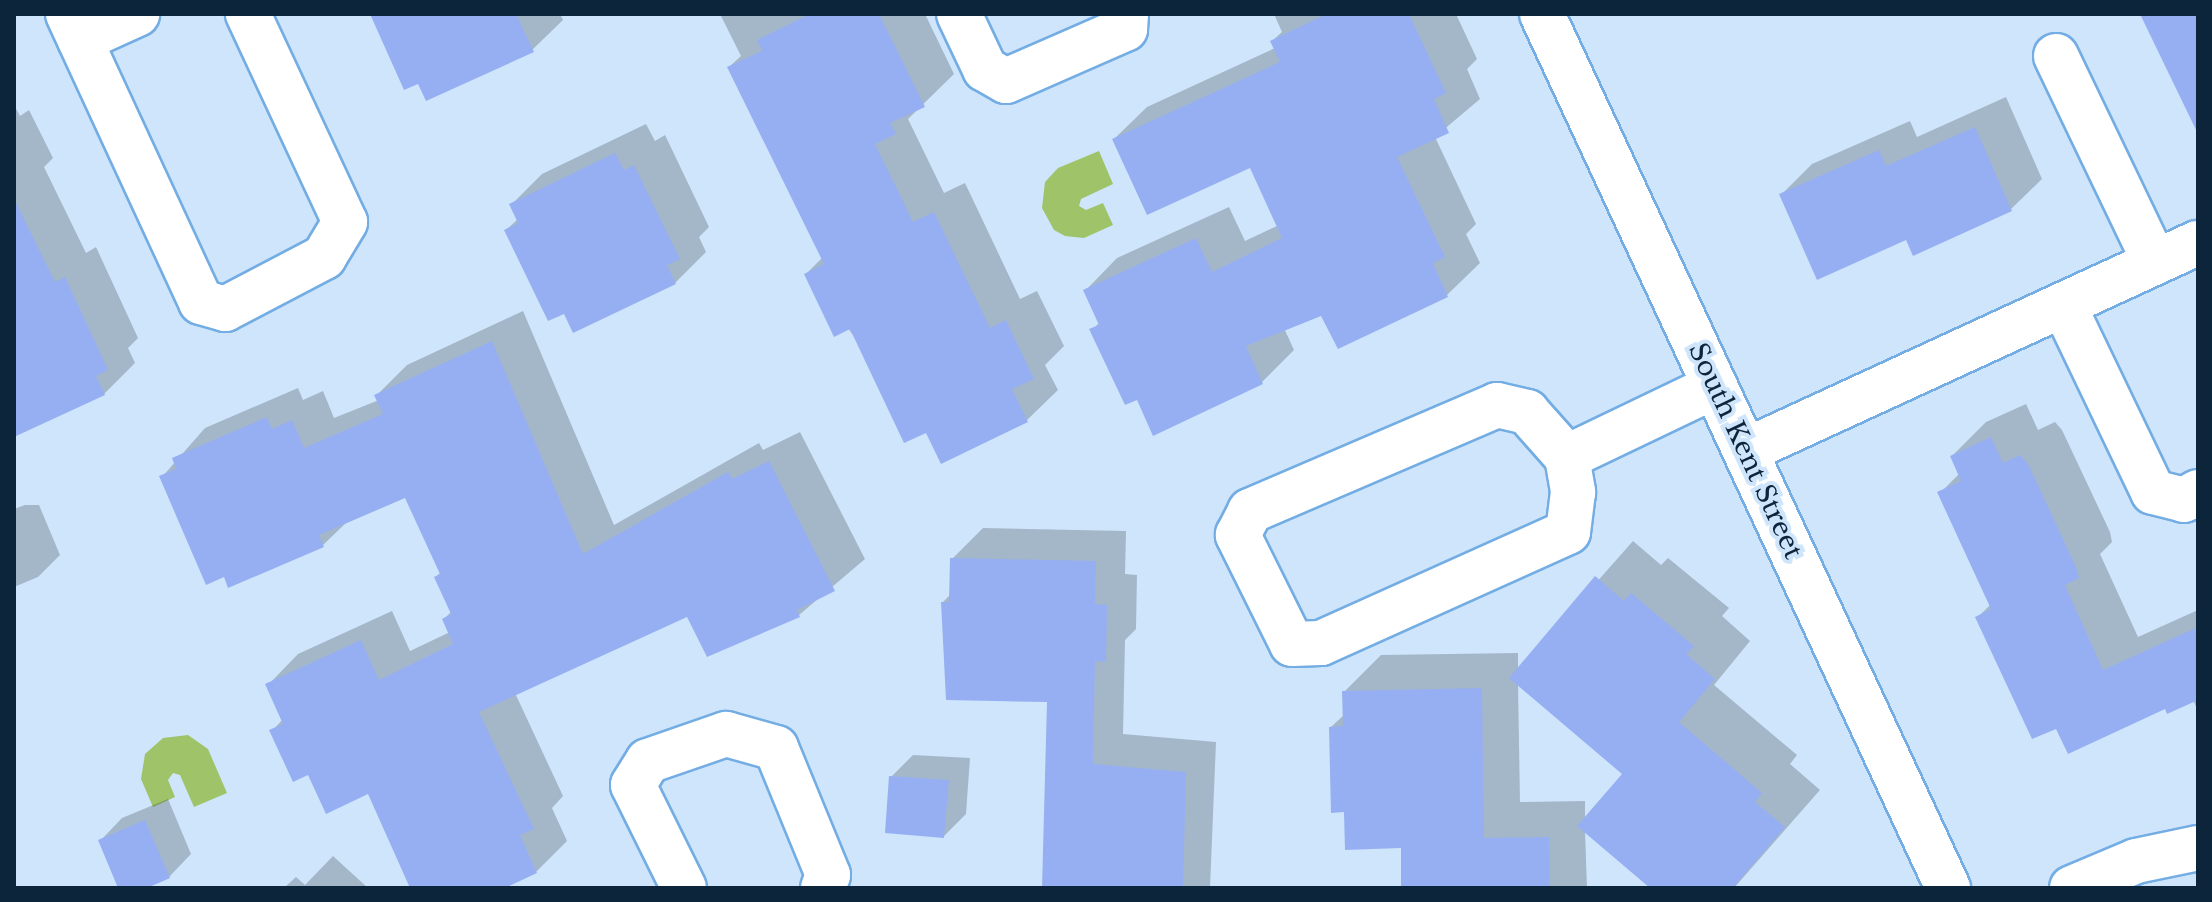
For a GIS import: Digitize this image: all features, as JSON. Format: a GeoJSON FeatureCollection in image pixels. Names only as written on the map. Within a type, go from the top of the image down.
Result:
{"type":"FeatureCollection","features":[{"type":"Feature","properties":{"kind":"street"},"geometry":{"type":"LineString","coordinates":[[137,14],[74,27],[201,302],[225,309],[324,257],[345,222],[248,14]]}},
{"type":"Feature","properties":{"kind":"street"},"geometry":{"type":"LineString","coordinates":[[959,14],[985,69],[1006,81],[1125,29],[1126,14]]}},
{"type":"Feature","properties":{"kind":"street","name":"South Kent Street"},"geometry":{"type":"LineString","coordinates":[[1542,14],[1948,888]]}},
{"type":"Feature","properties":{"kind":"street"},"geometry":{"type":"LineString","coordinates":[[2056,56],[2155,263]]}},
{"type":"Feature","properties":{"kind":"street"},"geometry":{"type":"LineString","coordinates":[[1745,451],[2198,243]]}},
{"type":"Feature","properties":{"kind":"street"},"geometry":{"type":"LineString","coordinates":[[2064,306],[2153,492],[2184,500],[2198,492]]}},
{"type":"Feature","properties":{"kind":"street"},"geometry":{"type":"LineString","coordinates":[[1567,457],[1715,386]]}},
{"type":"Feature","properties":{"kind":"street"},"geometry":{"type":"LineString","coordinates":[[1497,405],[1527,412],[1567,457],[1573,492],[1568,532],[1321,643],[1292,644],[1238,535],[1250,511],[1497,405]]}},
{"type":"Feature","properties":{"kind":"street"},"geometry":{"type":"LineString","coordinates":[[684,888],[633,785],[648,761],[726,734],[776,748],[828,875],[823,888]]}},
{"type":"Feature","properties":{"kind":"street"},"geometry":{"type":"LineString","coordinates":[[2072,888],[2136,861],[2198,848]]}},
{"type":"Feature","properties":{"kind":"shaded area"},"geometry":{"type":"Polygon","coordinates":[[[1099,151],[1113,184],[1081,199],[1079,206],[1086,210],[1103,203],[1113,225],[1084,238],[1065,236],[1054,230],[1042,208],[1045,182],[1058,168],[1099,151]]]}},
{"type":"Feature","properties":{"kind":"shaded area"},"geometry":{"type":"Polygon","coordinates":[[[188,735],[208,749],[227,793],[194,807],[180,775],[173,773],[168,780],[175,797],[153,807],[141,779],[145,754],[163,738],[188,735]]]}},
{"type":"Feature","properties":{"kind":"building"},"geometry":{"type":"Polygon","coordinates":[[[370,14],[516,14],[534,52],[426,101],[418,84],[404,90],[370,14]]]}},
{"type":"Feature","properties":{"kind":"building"},"geometry":{"type":"Polygon","coordinates":[[[810,14],[879,14],[925,107],[890,123],[896,134],[875,144],[913,222],[934,212],[990,328],[1006,320],[1034,379],[1012,389],[1028,422],[941,464],[926,433],[904,443],[850,329],[834,337],[804,274],[824,264],[727,67],[762,51],[757,40],[810,14]]]}},
{"type":"Feature","properties":{"kind":"building"},"geometry":{"type":"Polygon","coordinates":[[[1327,14],[1409,14],[1446,93],[1434,99],[1449,133],[1397,157],[1445,257],[1433,263],[1448,297],[1338,349],[1321,316],[1246,346],[1263,384],[1153,436],[1137,400],[1125,405],[1089,329],[1099,325],[1083,290],[1196,238],[1212,272],[1282,238],[1250,168],[1147,215],[1112,139],[1280,62],[1270,41],[1327,14]]]}},
{"type":"Feature","properties":{"kind":"building"},"geometry":{"type":"Polygon","coordinates":[[[2140,14],[2198,14],[2198,134],[2140,14]]]}},
{"type":"Feature","properties":{"kind":"building"},"geometry":{"type":"Polygon","coordinates":[[[1975,127],[2012,211],[1913,256],[1906,240],[1817,280],[1779,194],[1879,150],[1886,166],[1975,127]]]}},
{"type":"Feature","properties":{"kind":"building"},"geometry":{"type":"Polygon","coordinates":[[[615,153],[624,170],[634,165],[680,259],[667,265],[676,284],[573,333],[564,314],[548,321],[504,230],[518,223],[509,204],[615,153]]]}},
{"type":"Feature","properties":{"kind":"building"},"geometry":{"type":"Polygon","coordinates":[[[14,199],[55,282],[65,277],[108,370],[96,376],[105,395],[14,437],[14,199]]]}},
{"type":"Feature","properties":{"kind":"building"},"geometry":{"type":"Polygon","coordinates":[[[492,341],[583,554],[728,472],[732,479],[769,461],[835,591],[797,610],[800,617],[707,657],[687,617],[479,712],[534,829],[520,835],[537,873],[505,888],[410,888],[368,794],[326,814],[308,775],[293,782],[269,730],[283,724],[265,684],[361,640],[379,680],[453,644],[442,619],[451,614],[434,577],[440,574],[405,498],[319,535],[324,547],[228,588],[224,577],[206,585],[159,476],[176,469],[172,458],[267,417],[272,429],[292,420],[304,448],[383,414],[374,395],[492,341]]]}},
{"type":"Feature","properties":{"kind":"building"},"geometry":{"type":"Polygon","coordinates":[[[1991,437],[2003,463],[2020,455],[2028,464],[2076,567],[2079,578],[2065,585],[2103,670],[2198,627],[2198,700],[2167,714],[2165,709],[2068,754],[2056,729],[2032,739],[1975,617],[1991,609],[1937,492],[1961,481],[1950,456],[1991,437]]]}},
{"type":"Feature","properties":{"kind":"building"},"geometry":{"type":"Polygon","coordinates":[[[950,558],[1096,561],[1095,604],[1107,605],[1106,662],[1095,661],[1093,764],[1186,772],[1183,888],[1042,888],[1047,702],[946,700],[941,602],[949,602],[950,558]]]}},
{"type":"Feature","properties":{"kind":"building"},"geometry":{"type":"Polygon","coordinates":[[[1595,576],[1624,601],[1631,593],[1694,646],[1686,654],[1715,679],[1679,722],[1762,793],[1755,802],[1785,827],[1733,888],[1650,888],[1577,826],[1622,774],[1509,678],[1595,576]]]}},
{"type":"Feature","properties":{"kind":"building"},"geometry":{"type":"Polygon","coordinates":[[[1482,688],[1484,838],[1549,837],[1550,888],[1401,888],[1401,848],[1345,850],[1344,812],[1331,813],[1329,727],[1343,726],[1342,691],[1482,688]]]}},
{"type":"Feature","properties":{"kind":"building"},"geometry":{"type":"Polygon","coordinates":[[[889,776],[949,780],[944,838],[885,833],[889,776]]]}},
{"type":"Feature","properties":{"kind":"building"},"geometry":{"type":"Polygon","coordinates":[[[145,820],[170,878],[147,888],[118,888],[98,840],[145,820]]]}}]}
